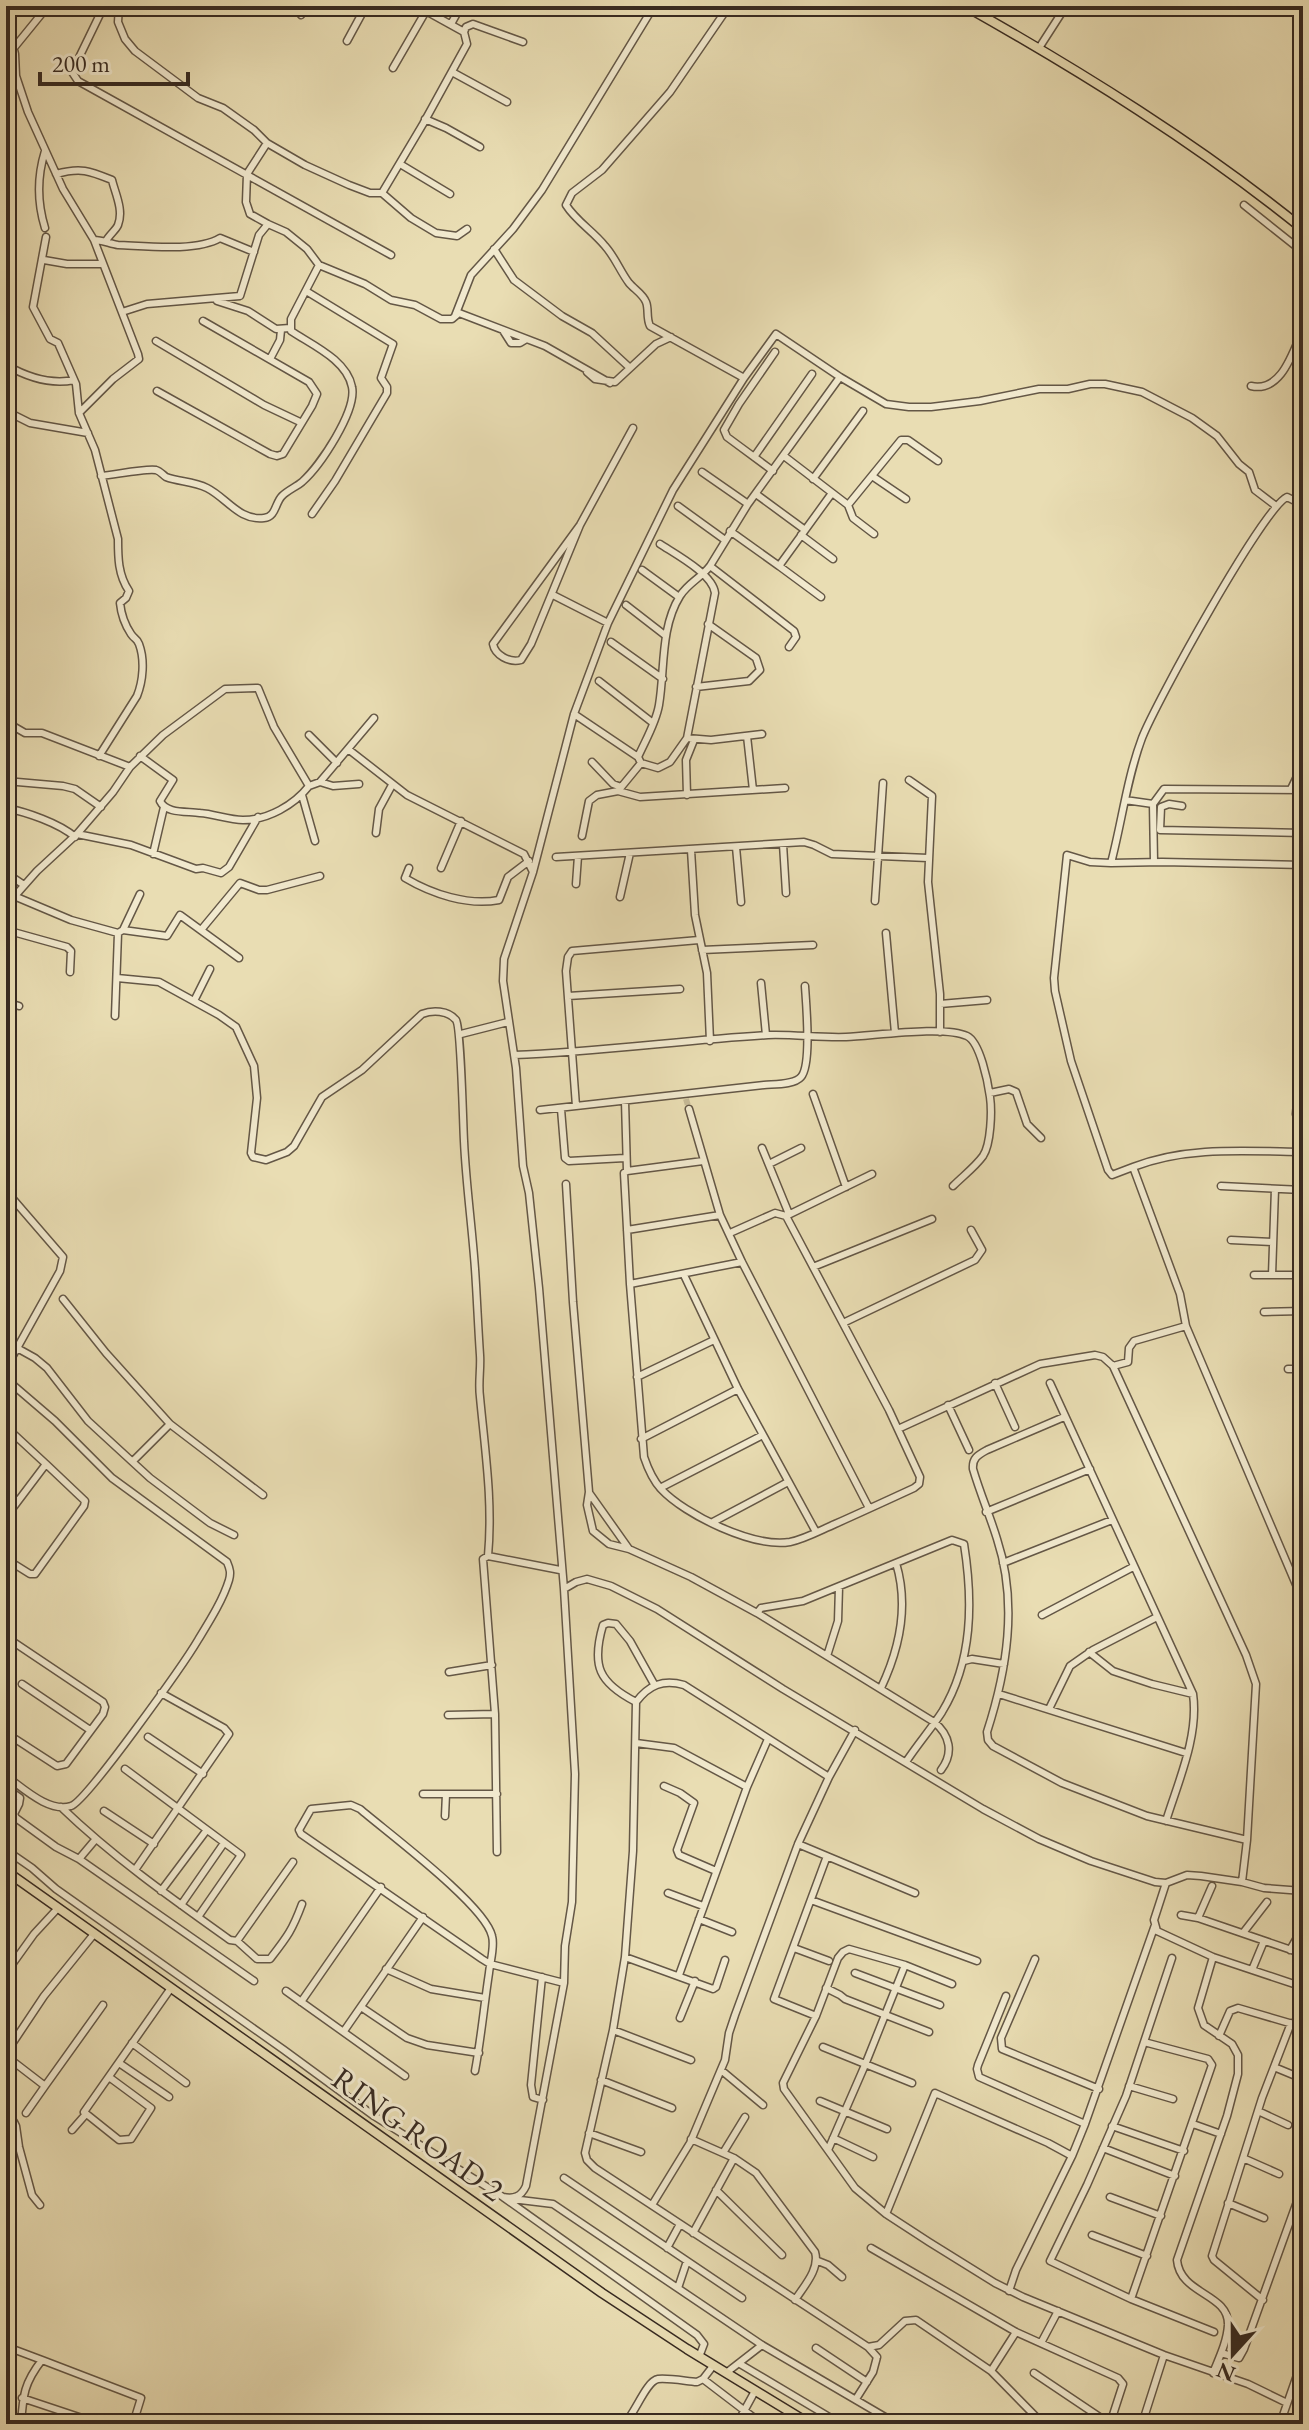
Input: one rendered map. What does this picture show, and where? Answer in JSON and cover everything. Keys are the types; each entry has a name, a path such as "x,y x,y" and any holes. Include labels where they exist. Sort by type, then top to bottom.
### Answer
{"main road":[{"path":"965,6 1039,48 1196,150 1303,229"},
{"name":"RING ROAD 2","path":"6,1871 503,2225 699,2357 810,2424"}],"street":[{"path":"13,49 48,6"},
{"path":"104,6 72,72 75,77 391,255"},
{"path":"119,6 118,22 125,39 135,51 198,98 223,108 244,122 267,143 349,185 370,193 382,193 411,218 436,233 457,236 467,229"},
{"path":"301,15 306,6"},
{"path":"347,41 366,6"},
{"path":"417,6 464,32"},
{"path":"451,24 461,6"},
{"path":"455,316 471,275 519,222 542,190 654,6"},
{"path":"729,6 670,92 602,170 572,193 566,205 575,218 604,244 627,281 643,297 647,303 650,326 744,378"},
{"path":"1039,48 1066,6"},
{"path":"393,68 426,11"},
{"path":"6,17 16,76 28,112 56,174 94,240 139,359 113,379 79,413"},
{"path":"382,193 467,44 466,27 473,24 523,42"},
{"path":"452,72 507,102"},
{"path":"425,119 480,147"},
{"path":"267,143 247,174 247,208 250,214 286,232 307,249 319,265 365,284 391,300 415,305 447,321 459,313 504,331 511,343 525,340 545,346 610,383 615,382 656,344 671,337"},
{"path":"45,151 39,174 39,209 45,228"},
{"path":"400,164 450,194"},
{"path":"56,174 95,172 112,180 117,193 119,217 118,225 106,241"},
{"path":"1244,205 1303,252"},
{"path":"122,312 147,304 240,296 259,235 268,224"},
{"path":"46,237 33,307 50,339 58,343 74,380 79,413 88,433 118,539 123,583 129,591 120,608 132,636 140,646 143,667 137,696 99,756"},
{"path":"94,240 114,245 180,246 206,245 220,238 254,252"},
{"path":"494,249 514,280 552,309 592,333 630,368"},
{"path":"44,260 67,264 102,264"},
{"path":"101,476 156,470 167,477 206,487 245,515 270,516 282,496 305,480 344,424 353,400 352,385 339,364 290,328 291,319 319,265"},
{"path":"306,291 393,344 381,378 387,393 312,514"},
{"path":"203,299 235,305 281,330 290,328"},
{"path":"157,391 277,456 283,454 312,406 317,394 314,388 309,382 203,321"},
{"path":"1251,386 1260,388 1269,385 1278,377 1287,365 1303,329"},
{"path":"270,359 280,340 281,330"},
{"path":"512,2199 523,2193 526,2186 564,1983 565,1946 572,1902 575,1774 564,1589 560,1570 539,1288 503,981 504,959 533,872 574,714 608,623 673,490 744,378 776,334 879,402 909,407 980,401 1039,389 1068,389 1090,384 1142,392 1192,418 1217,436 1249,472 1255,490 1276,506"},
{"path":"156,341 264,405 300,422"},
{"path":"773,471 724,433 725,426 775,352"},
{"path":"6,365 42,380 74,380"},
{"path":"754,457 812,374"},
{"path":"582,836 589,801 597,795 620,789 639,760 658,708 666,636 679,597 691,581 704,574 710,566 748,504 840,377"},
{"path":"6,411 30,423 88,433"},
{"path":"813,479 863,411"},
{"path":"580,525 531,644 524,657 509,661 496,652 493,644 580,525 633,428"},
{"path":"848,505 901,440 938,461"},
{"path":"784,456 848,505 853,518 874,534"},
{"path":"702,472 748,504"},
{"path":"872,476 906,499"},
{"path":"779,566 832,493"},
{"path":"756,494 833,559"},
{"path":"1111,863 1129,779 1142,738 1165,688 1256,534 1276,506 1287,497 1303,505"},
{"path":"678,506 725,540"},
{"path":"730,531 821,597"},
{"path":"660,544 704,574 714,586 686,760 687,795"},
{"path":"710,566 794,631 796,637 789,647"},
{"path":"642,570 679,597"},
{"path":"553,595 608,623"},
{"path":"626,605 666,636"},
{"path":"696,687 749,681 760,670 756,658 708,624"},
{"path":"611,642 663,679"},
{"path":"599,681 653,723"},
{"path":"6,906 76,836 140,756 225,689 258,688 274,727 309,786"},
{"path":"574,714 639,760 658,768 665,767 690,739 762,734"},
{"path":"140,756 173,780 160,801 164,807 244,820 285,808 309,786 320,782 374,718"},
{"path":"6,722 25,733 42,733 130,767"},
{"path":"309,735 337,763"},
{"path":"747,736 753,790"},
{"path":"348,749 407,795 519,851 529,861 533,872"},
{"path":"592,762 613,784 640,797 785,788"},
{"path":"1291,789 1303,764"},
{"path":"909,780 932,796 928,858 940,1032"},
{"path":"6,781 75,789 101,807"},
{"path":"320,782 333,786 359,784"},
{"path":"875,901 883,783"},
{"path":"376,833 379,809 392,785"},
{"path":"1154,862 1153,804 1164,789 1303,790"},
{"path":"302,795 315,841"},
{"path":"1125,800 1153,804"},
{"path":"1182,806 1169,804 1161,807 1160,830 1303,833"},
{"path":"153,854 164,807"},
{"path":"6,808 28,813 76,836 131,845 196,869 221,873 229,867 258,817"},
{"path":"441,868 461,821"},
{"path":"556,857 804,842 832,854 928,858"},
{"path":"783,844 786,893"},
{"path":"736,847 741,902"},
{"path":"691,850 699,940 707,973 710,1041"},
{"path":"620,897 630,853"},
{"path":"1303,865 1111,863 1090,862 1067,855 1054,978 1071,1061 1112,1175 1156,1158 1182,1153 1303,1152"},
{"path":"576,884 578,856"},
{"path":"409,868 405,878 418,885 483,903 499,900 508,877 529,861"},
{"path":"6,873 24,885"},
{"path":"201,930 240,883 267,890 320,876"},
{"path":"115,1016 120,932 140,894"},
{"path":"14,896 71,920 120,932 167,936 180,915 239,958"},
{"path":"6,930 67,947 71,951 70,972"},
{"path":"886,933 895,1033"},
{"path":"576,1106 566,971 572,951 699,940"},
{"path":"702,950 813,945"},
{"path":"194,1001 210,969"},
{"path":"117,978 159,982 236,1027 250,1054 257,1098 251,1153 258,1159 277,1157 294,1146 322,1097 362,1070 422,1014 430,1011 451,1015 457,1021 461,1034 459,1056 465,1159 481,1356 480,1397 489,1470 491,1527 488,1556 482,1563 495,1714 497,1852"},
{"path":"761,983 766,1035"},
{"path":"540,1110 686,1097 798,1079 804,1072 808,1034 805,986"},
{"path":"568,996 680,989"},
{"path":"940,1004 987,1000"},
{"path":"6,1002 19,1006"},
{"path":"461,1034 508,1022"},
{"path":"514,1055 572,1053 766,1035 962,1034 973,1040 978,1048 992,1111 985,1152 953,1186"},
{"path":"1303,1039 1296,1114 1298,1120 1303,1122"},
{"path":"990,1093 1009,1089 1016,1092 1027,1124 1041,1138"},
{"path":"813,1094 846,1187"},
{"path":"625,1101 627,1230 644,1457 652,1477 673,1500 713,1522 756,1540 773,1543 792,1542 816,1532 919,1484 920,1477 788,1215 762,1148"},
{"path":"561,1109 565,1158 569,1161 625,1158"},
{"path":"689,1109 720,1215 869,1508"},
{"path":"769,1164 801,1148"},
{"path":"627,1171 703,1161"},
{"path":"1133,1167 1180,1294 1186,1326 1303,1601"},
{"path":"730,1233 775,1213 788,1215 872,1174"},
{"path":"566,1184 589,1492 587,1505 593,1531 609,1544 629,1549 691,1577 757,1613 934,1722 943,1729 948,1743 949,1759 941,1770"},
{"path":"1221,1186 1303,1190"},
{"path":"1272,1275 1275,1189"},
{"path":"6,1191 62,1254 63,1264 6,1368"},
{"path":"627,1230 720,1215"},
{"path":"813,1267 932,1219"},
{"path":"843,1323 975,1260 982,1250 971,1230"},
{"path":"1231,1240 1272,1242"},
{"path":"630,1284 742,1262"},
{"path":"6,1268 13,1278 11,1294 6,1301"},
{"path":"684,1275 738,1389 816,1532"},
{"path":"1254,1275 1303,1275 1302,1311 1264,1312"},
{"path":"49,1291 61,1297 170,1424 263,1495"},
{"path":"1113,1366 1128,1362 1129,1348 1134,1341 1186,1326"},
{"path":"637,1377 714,1340"},
{"path":"17,1348 47,1368 88,1421 150,1478 188,1508 234,1535"},
{"path":"898,1429 1040,1364 1095,1355 1103,1357 1113,1366 1246,1655 1256,1684 1242,1882"},
{"path":"1288,1369 1303,1369"},
{"path":"6,1379 55,1421 112,1478 227,1562 230,1568 230,1579 197,1642 108,1768 77,1803 61,1807 49,1805 6,1776"},
{"path":"995,1383 1015,1427"},
{"path":"1050,1383 1193,1694 1196,1711 1166,1821"},
{"path":"641,1439 738,1389"},
{"path":"1302,1399 1303,1391"},
{"path":"948,1405 969,1450"},
{"path":"1064,1417 977,1456 972,1462 998,1541 1010,1616 999,1694 987,1732 988,1740 993,1746 1062,1783 1166,1821 1247,1840"},
{"path":"133,1461 170,1424"},
{"path":"6,1427 84,1498 84,1506 35,1574 6,1559"},
{"path":"660,1488 763,1435"},
{"path":"6,1517 46,1464"},
{"path":"986,1512 1090,1469"},
{"path":"713,1522 788,1482"},
{"path":"589,1492 629,1549"},
{"path":"6,1493 16,1504"},
{"path":"6,1501 16,1504"},
{"path":"1003,1563 1112,1520"},
{"path":"757,1613 761,1608 803,1601 952,1540 964,1544 970,1582 964,1661 954,1689 906,1762"},
{"path":"488,1556 560,1570"},
{"path":"881,1688 893,1663 901,1627 902,1589 896,1563"},
{"path":"1042,1615 1133,1567"},
{"path":"564,1589 587,1579 611,1586 657,1609 783,1689 983,1809 1039,1839 1139,1878 1166,1883 1187,1875 1303,1891"},
{"path":"827,1656 838,1621 839,1587"},
{"path":"1049,1709 1070,1666 1089,1652 1157,1617"},
{"path":"636,1702 603,1680 599,1658 603,1625 616,1624 630,1641 654,1684"},
{"path":"6,1637 103,1702 105,1707 103,1714 61,1767 6,1733"},
{"path":"1089,1652 1113,1671 1193,1694"},
{"path":"964,1661 972,1659 1004,1664"},
{"path":"449,1672 492,1665"},
{"path":"829,1777 684,1685 667,1682 654,1684 636,1702 633,1851 625,1957 613,2030 585,2153 587,2160 868,2347 877,2357"},
{"path":"22,1684 90,1730"},
{"path":"135,1870 227,1739 228,1731 161,1693"},
{"path":"999,1694 1186,1753"},
{"path":"448,1715 495,1714"},
{"path":"652,2205 691,2139 721,2070 735,2015 798,1844 855,1730"},
{"path":"148,1737 203,1774"},
{"path":"679,1975 747,1787 768,1739"},
{"path":"636,1743 674,1748 747,1787"},
{"path":"125,1769 241,1855 198,1917"},
{"path":"664,1786 694,1803 677,1850 679,1855 716,1871"},
{"path":"6,1788 20,1798 14,1814 16,1818 254,1981"},
{"path":"423,1794 497,1794"},
{"path":"445,1816 446,1794"},
{"path":"475,2071 479,2053 485,1998 490,1964 493,1939 486,1921 408,1848 356,1806 311,1809 301,1824 301,1834 490,1964 564,1983"},
{"path":"61,1807 95,1840 161,1891 230,1940 237,1941 257,1959 270,1959 291,1932 302,1904"},
{"path":"104,1811 154,1844"},
{"path":"161,1891 206,1831"},
{"path":"79,1859 95,1840"},
{"path":"181,1905 224,1843"},
{"path":"798,1844 915,1893"},
{"path":"6,1850 374,2116 503,2197 697,2335 704,2344 699,2357"},
{"path":"816,2016 774,1999 827,1856"},
{"path":"237,1941 293,1862"},
{"path":"1166,1883 1154,1920 1157,1931 1162,1935 1213,1957 1303,1987"},
{"path":"1198,1918 1212,1886"},
{"path":"301,2002 381,1887"},
{"path":"668,1893 703,1906"},
{"path":"811,1900 977,1961"},
{"path":"1243,1933 1267,1902"},
{"path":"6,1973 34,1934 58,1908"},
{"path":"1181,1915 1303,1954"},
{"path":"344,2031 423,1917"},
{"path":"699,1919 732,1932"},
{"path":"1009,2291 1016,2270 1072,2156 1099,2089 1155,1925"},
{"path":"1290,1950 1303,1927"},
{"path":"45,2086 6,2054 44,1996 94,1934"},
{"path":"1252,1970 1264,1941"},
{"path":"794,1948 829,1961"},
{"path":"952,1984 905,1965 849,1949 838,1958 816,2016 783,2083 784,2089 855,2188 886,2214 1009,2291 1164,2355 1248,2384 1287,2403"},
{"path":"625,1957 715,1988 725,1960"},
{"path":"1213,1957 1198,2008 1204,2025 1232,2044 1238,2055 1238,2074 1221,2134 1177,2260 1180,2275 1187,2283 1222,2306 1227,2314 1228,2325 1213,2373"},
{"path":"1172,1958 1129,2086 1050,2261 1131,2299 1214,2332"},
{"path":"1035,1959 1001,2038 1002,2049 1099,2089"},
{"path":"828,2150 905,1965"},
{"path":"386,1969 431,1989 485,1998"},
{"path":"855,1973 940,2005"},
{"path":"542,1977 531,2085 533,2097 543,2100"},
{"path":"680,2018 695,1981"},
{"path":"72,2130 171,1988"},
{"path":"826,1988 845,1999 929,2032"},
{"path":"286,1991 405,2076"},
{"path":"1006,1996 978,2065 979,2077 1085,2124"},
{"path":"26,2113 103,2005"},
{"path":"361,2007 407,2038 427,2045 479,2053"},
{"path":"1219,2036 1230,2011 1238,2008 1303,2027"},
{"path":"1263,2300 1212,2256 1258,2111 1291,2023"},
{"path":"613,2030 691,2060"},
{"path":"1131,2299 1212,2065 1208,2059 1144,2042"},
{"path":"132,2043 186,2083"},
{"path":"823,2047 912,2083"},
{"path":"119,2063 169,2097"},
{"path":"1274,2067 1303,2079"},
{"path":"721,2070 763,2105"},
{"path":"86,2114 119,2140 131,2139 151,2108 109,2077"},
{"path":"129,2092 139,2077"},
{"path":"601,2080 672,2108"},
{"path":"1129,2086 1173,2099"},
{"path":"886,2214 935,2093 1072,2156"},
{"path":"820,2101 887,2129"},
{"path":"1258,2111 1288,2125"},
{"path":"363,2124 374,2116"},
{"path":"723,2153 745,2117"},
{"path":"6,2118 16,2126 32,2195 40,2205"},
{"path":"1193,2124 1221,2134"},
{"path":"1112,2126 1184,2151"},
{"path":"589,2133 641,2152"},
{"path":"833,2138 873,2157"},
{"path":"691,2139 734,2158 756,2173 815,2252 818,2261 795,2300"},
{"path":"1103,2148 1175,2176"},
{"path":"693,2233 734,2158"},
{"path":"1243,2158 1279,2174"},
{"path":"564,2178 742,2298"},
{"path":"1221,2353 1239,2358 1303,2185"},
{"path":"716,2190 782,2255"},
{"path":"503,2197 553,2204 762,2345 897,2424"},
{"path":"1110,2197 1161,2216"},
{"path":"1228,2203 1264,2218"},
{"path":"667,2248 680,2224"},
{"path":"1092,2235 1147,2256"},
{"path":"871,2248 1016,2332 1118,2378 1123,2384 1122,2391 1110,2424 1034,2373"},
{"path":"678,2288 687,2261"},
{"path":"818,2261 842,2277"},
{"path":"1041,2343 1058,2311"},
{"path":"868,2347 879,2345 905,2321 916,2320 991,2371 1043,2424"},
{"path":"991,2371 1016,2332"},
{"path":"726,2373 762,2345"},
{"path":"856,2399 873,2372 879,2345"},
{"path":"6,2350 10,2348 141,2398 133,2424"},
{"path":"816,2348 867,2382"},
{"path":"1142,2424 1164,2355"},
{"path":"1280,2424 1303,2358"},
{"path":"21,2424 22,2398 29,2377 42,2360"},
{"path":"740,2364 841,2424"},
{"path":"624,2424 635,2412 647,2387 657,2379 697,2382 713,2366"},
{"path":"703,2379 762,2424"},
{"path":"737,2424 755,2391"},
{"path":"22,2398 100,2424"}],"tunnel":[{"path":"686,1099 689,1109"}]}
